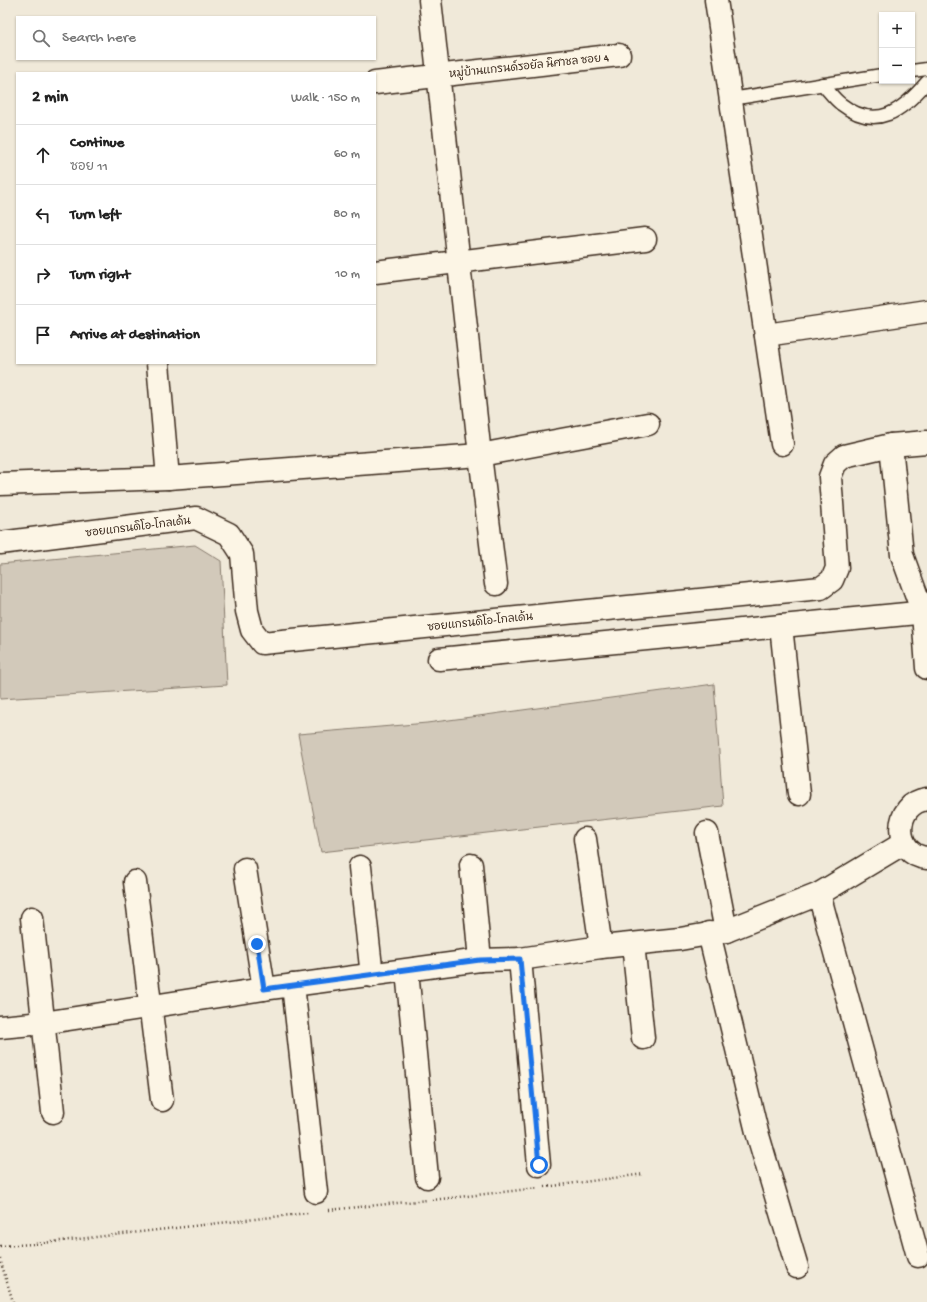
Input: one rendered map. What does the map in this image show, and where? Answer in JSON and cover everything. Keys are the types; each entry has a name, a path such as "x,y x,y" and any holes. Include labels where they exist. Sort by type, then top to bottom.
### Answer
{"street":[{"path":"430,0 460,261 480,455 496,584"},
{"path":"716,0 782,444"},
{"name":"หมู่บ้านแกรนด์รอยัล นิศาชล ซอย 4","path":"376,83 619,55"},
{"path":"376,272 645,239"},
{"path":"766,335 927,311"},
{"path":"158,364 168,478"},
{"path":"0,484 168,478 480,455 648,424"},
{"name":"ซอยแกรนดิโอ-โกลเด้น","path":"0,543 196,518 229,534 242,554 247,611 252,630 262,644 341,634 821,588 832,580 837,568 830,477 835,464 844,456 891,445 927,442"},
{"path":"891,445 902,555 926,606 927,668"},
{"path":"439,659 781,626 926,606"},
{"path":"781,626 799,794"},
{"path":"927,799 914,803 907,809 902,818 900,827 904,843 913,853 927,858"},
{"path":"707,833 718,932 756,1132 797,1267"},
{"path":"585,839 601,947"},
{"path":"0,1027 43,1023 264,989 372,976 480,960 520,959 601,947 680,939 718,932 819,894 904,843"},
{"path":"471,865 480,960"},
{"path":"360,867 372,976"},
{"path":"245,869 264,989"},
{"path":"135,882 162,1100"},
{"path":"819,894 918,1256"},
{"path":"32,918 53,1112"},
{"path":"633,944 643,1038"},
{"path":"520,959 539,1165"},
{"path":"407,971 427,1177"},
{"path":"293,985 316,1192"}],"lane":[{"path":"915,71 927,69"},
{"path":"731,99 879,75"},
{"path":"822,84 841,105 861,114 879,118 899,110 927,82"}],"path":[{"path":"0,1259 13,1302"}],"shaded area":[{"path":"195,545 221,561 227,685 0,699 0,564"},
{"path":"714,684 723,806 321,852 298,734 427,723"}],"route":[{"path":"257,944 264,989 480,960 520,959 539,1165"}]}
